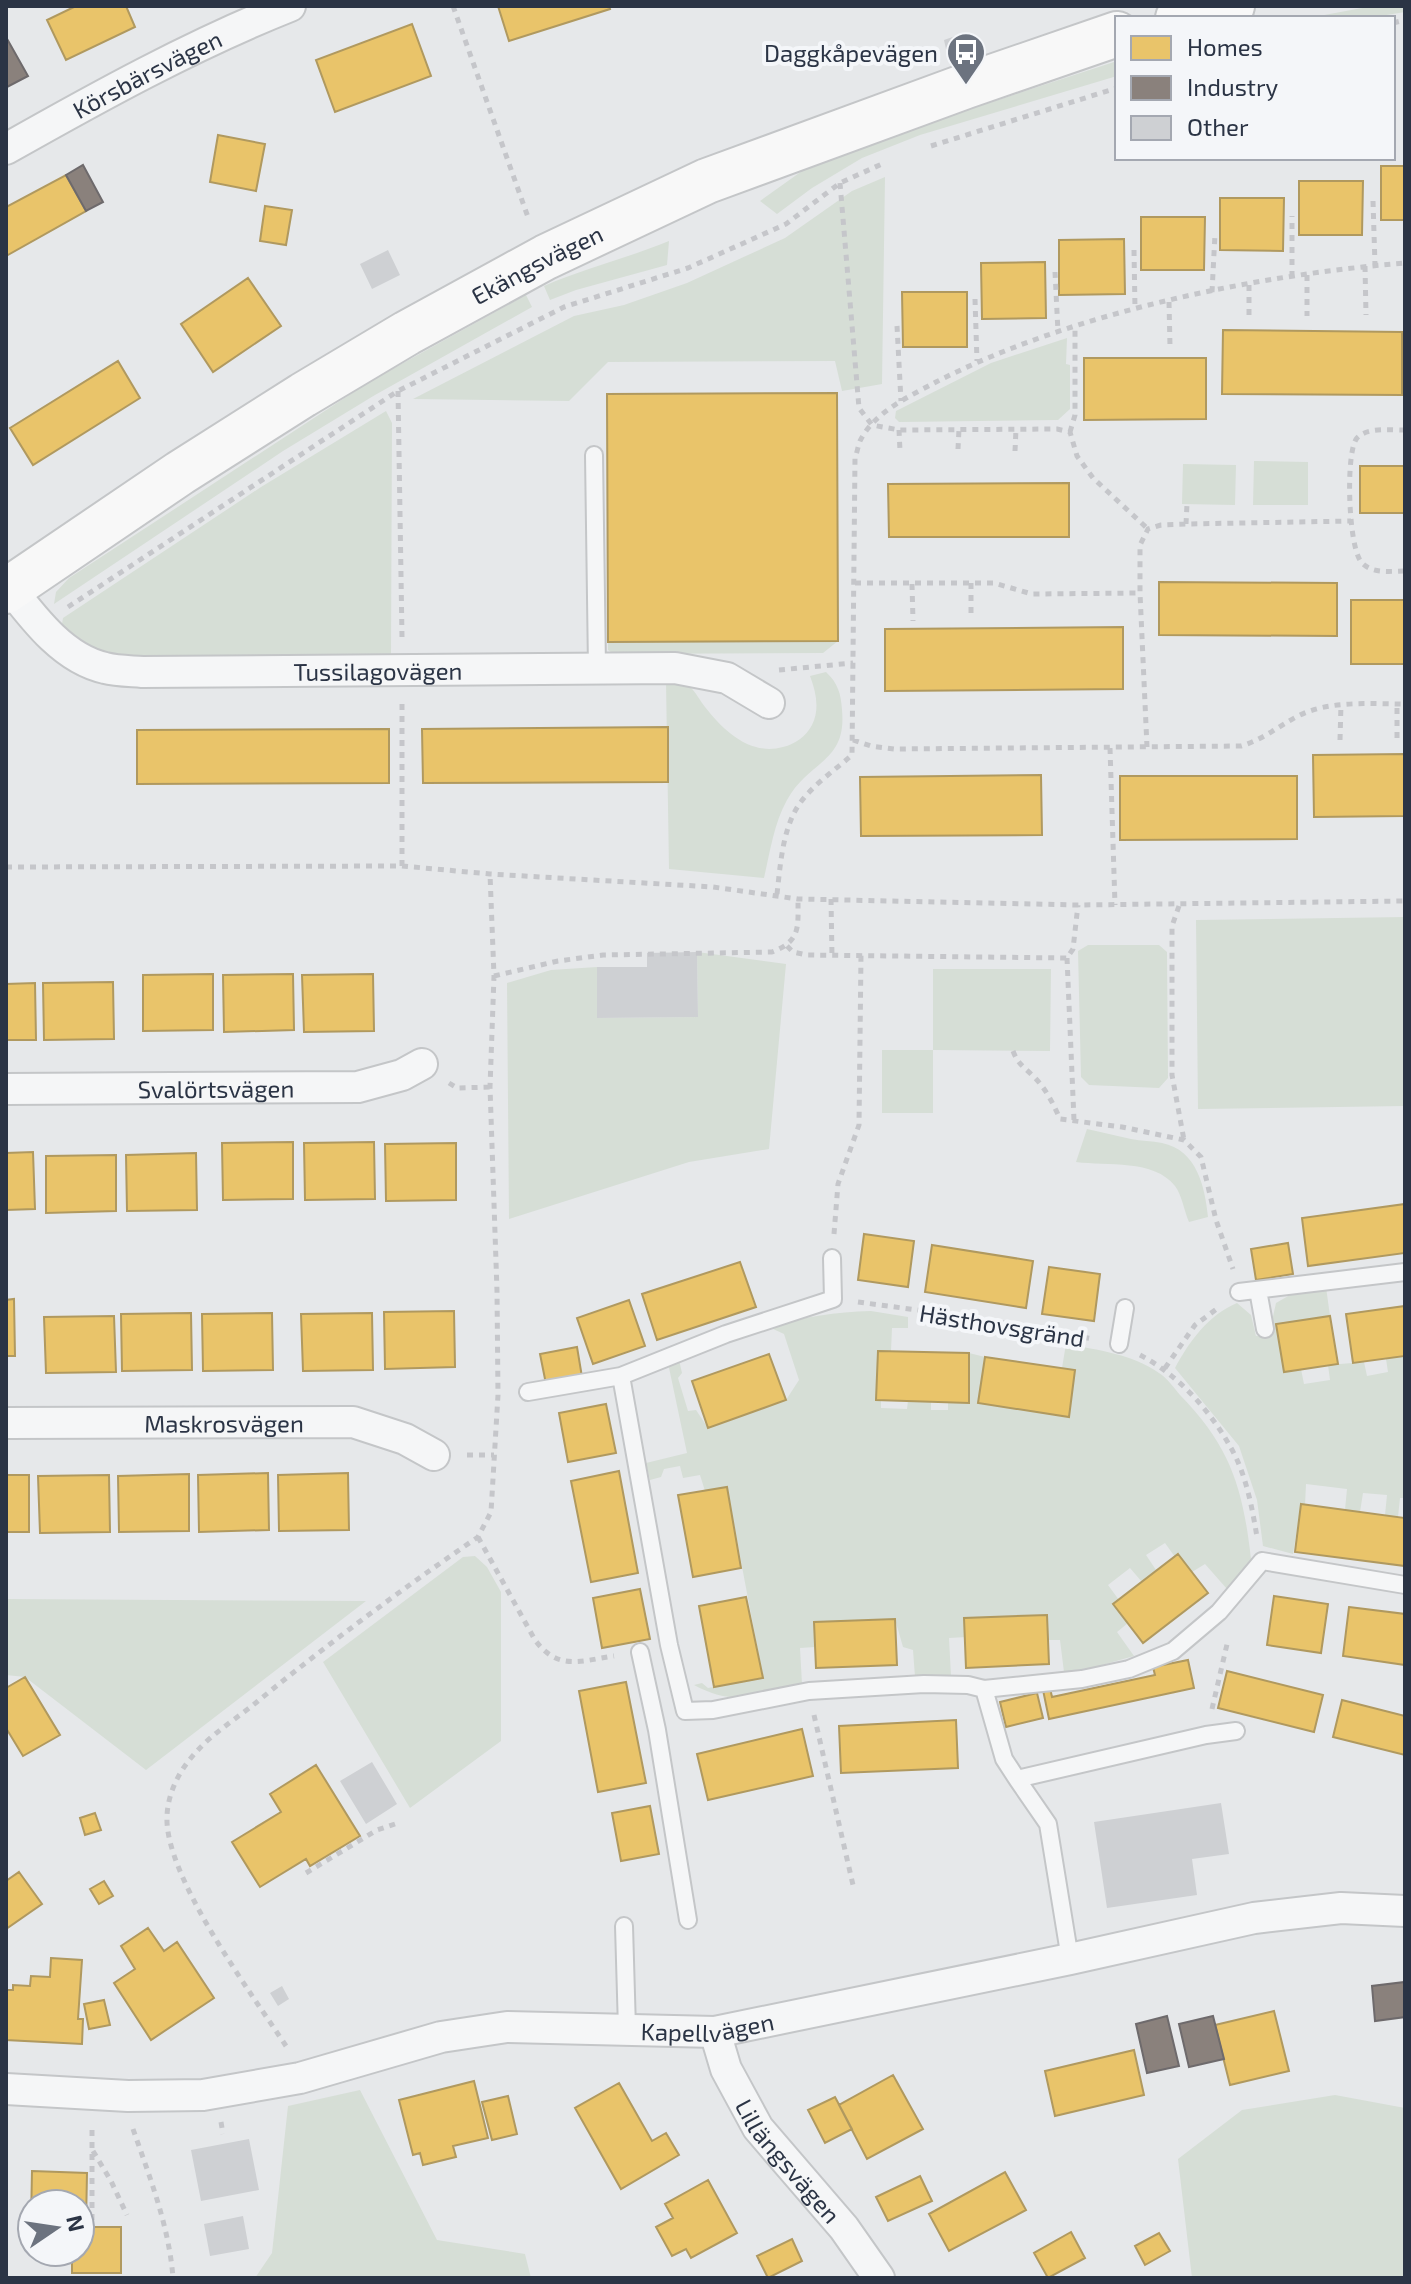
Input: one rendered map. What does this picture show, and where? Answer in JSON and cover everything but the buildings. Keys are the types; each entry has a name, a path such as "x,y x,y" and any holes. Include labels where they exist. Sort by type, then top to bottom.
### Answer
{"street":[{"name":"Körsbärsvägen","path":"6,149 95,99 255,20 290,6"},
{"name":"Ekängsvägen","path":"8,590 180,473 303,395 407,333 546,257 707,181 1115,35"},
{"name":"Tussilagovägen","path":"8,590 39,626 79,657 103,668 142,672 675,668 727,678 769,703"},
{"name":"Svalörtsvägen","path":"6,1089 358,1087 402,1075 422,1064"},
{"name":"Maskrosvägen","path":"6,1423 353,1422 405,1439 434,1455"},
{"name":"Kapellvägen","path":"6,2089 203,2095 300,2078 413,2045 507,2027 715,2032 1254,1918 1341,1908 1405,1911"},
{"name":"Lillängsvägen","path":"715,2032 726,2069 758,2128 844,2228 879,2278"}],"lane":[{"path":"594,455 597,668"},
{"path":"528,1392 621,1376 726,1334 833,1299 832,1258"},
{"path":"1239,1292 1405,1272"},
{"path":"1258,1290 1265,1329"},
{"path":"1119,1344 1125,1308"},
{"path":"621,1376 669,1645 685,1711"},
{"path":"657,1730 685,1711 713,1710 809,1691 924,1684 968,1685 984,1689 1082,1679 1129,1669 1173,1651 1219,1612 1262,1561 1405,1585"},
{"path":"640,1652 657,1730 688,1920"},
{"path":"984,1689 1004,1759 1048,1824 1070,1959"},
{"path":"1017,1779 1206,1735 1236,1731"},
{"path":"624,1926 627,2029"}],"path":[{"path":"453,6 533,230"},
{"path":"925,147 1115,89"},
{"path":"57,614 398,391 564,307 688,268 786,224 840,183 898,156"},
{"path":"840,183 859,408 872,425 899,430 1057,429 1070,432"},
{"path":"1373,201 1375,265"},
{"path":"1292,216 1292,277"},
{"path":"1212,292 1215,234"},
{"path":"1134,250 1135,309"},
{"path":"777,894 785,840 794,812 814,788 852,755 855,458 861,439 872,425 901,401 977,361 1058,332 1135,309 1212,292 1365,266 1405,263"},
{"path":"1365,266 1366,315"},
{"path":"1055,272 1058,332"},
{"path":"1307,275 1307,316"},
{"path":"1249,285 1249,321"},
{"path":"975,299 977,361"},
{"path":"1169,302 1170,346"},
{"path":"897,326 901,401"},
{"path":"1075,327 1075,415 1070,432 1077,456 1093,478 1148,529"},
{"path":"398,391 402,866"},
{"path":"958,449 959,429"},
{"path":"1015,451 1016,429"},
{"path":"899,430 900,451"},
{"path":"1405,430 1367,432 1357,437 1352,448 1351,521 1354,547 1361,563 1375,571 1405,571"},
{"path":"1186,524 1187,504"},
{"path":"1147,747 1140,545 1148,529 1186,524 1351,521"},
{"path":"854,583 1004,585 1032,594 1140,593"},
{"path":"971,583 971,616"},
{"path":"912,584 913,621"},
{"path":"802,666 853,663"},
{"path":"853,740 894,749 1241,746 1263,739 1299,715 1341,704 1405,704"},
{"path":"1340,740 1341,704"},
{"path":"1397,704 1397,738"},
{"path":"1110,748 1115,905"},
{"path":"6,867 402,866 615,880 777,894 798,899 1179,906 1405,901"},
{"path":"300,2078 292,2056 222,1949 177,1864 169,1842 167,1816 172,1789 198,1749 331,1641 478,1537 491,1512 498,1395 490,1087 494,976 490,874"},
{"path":"494,976 558,961 603,955 772,952 787,946 796,934 798,899"},
{"path":"831,899 832,956"},
{"path":"787,946 793,952 832,956 1067,958 1075,950 1078,905"},
{"path":"1165,1368 1195,1325 1239,1292 1216,1220 1201,1157 1184,1140 1172,1075 1172,926 1179,906"},
{"path":"832,1258 838,1184 859,1125 861,955"},
{"path":"1067,958 1074,1120"},
{"path":"994,959 994,969"},
{"path":"1013,1051 1018,1065 1033,1075 1052,1100 1060,1119 1184,1140"},
{"path":"422,1064 457,1088 490,1087"},
{"name":"Hästhovsgränd","path":"833,1299 976,1318 1119,1344 1165,1368 1200,1405 1231,1448 1251,1500 1262,1561"},
{"path":"478,1537 545,1654 564,1662 640,1652"},
{"path":"1206,1735 1231,1627 1219,1612"},
{"path":"809,1691 853,1885"},
{"path":"306,1873 377,1830 395,1824"},
{"path":"92,2094 92,2188"},
{"path":"129,2117 171,2252 173,2278"},
{"path":"92,2150 127,2215"}],"shaded area":[{"path":"1373,6 1405,6 1405,12 1380,16 1319,16"},
{"path":"1115,62 1115,77 920,135 862,158 812,188 777,214 760,201 802,171 842,151"},
{"path":"885,177 882,384 842,391 835,361 608,362 569,401 413,399 574,316 624,305 687,283 785,238 852,191"},
{"path":"669,241 667,265 550,300 544,286 638,253"},
{"path":"526,295 532,307 375,395 283,451 54,604 56,592 69,578 369,382"},
{"path":"1067,338 1070,409 1058,420 899,422 895,418 896,411 991,363"},
{"path":"386,411 392,423 391,656 127,656 92,646 62,624 63,618 261,487"},
{"path":"1254,461 1308,462 1308,505 1253,505"},
{"path":"1183,464 1236,465 1235,505 1182,504"},
{"path":"838,641 823,653 614,654 608,650 608,642"},
{"path":"826,672 836,685 841,699 839,741 787,800 776,828 764,878 669,869 666,681 690,687 729,733 749,745 771,749 792,744 810,729 816,707 810,676"},
{"path":"1405,917 1405,1106 1198,1109 1196,920"},
{"path":"1088,945 1159,945 1167,952 1168,1078 1159,1088 1089,1085 1081,1077 1078,951"},
{"path":"697,952 786,964 769,1149 689,1162 509,1219 507,983 551,970 597,967 597,1018 698,1017"},
{"path":"933,969 1051,969 1050,1051 933,1050"},
{"path":"882,1050 933,1050 933,1113 882,1113"},
{"path":"1087,1129 1162,1143 1184,1153 1197,1171 1208,1217 1189,1222 1175,1186 1155,1171 1129,1165 1076,1162"},
{"path":"1326,1287 1330,1316 1276,1324 1284,1372 1301,1369 1304,1384 1330,1380 1328,1365 1364,1362 1367,1376 1388,1372 1386,1359 1405,1356 1405,1498 1400,1498 1398,1517 1385,1515 1387,1495 1363,1493 1360,1512 1345,1510 1347,1489 1306,1484 1305,1505 1301,1505 1293,1554 1263,1546 1257,1500 1239,1446 1175,1368 1200,1330 1227,1308 1237,1303 1251,1315 1256,1336 1273,1333 1276,1303 1297,1291"},
{"path":"871,1311 908,1317 908,1328 892,1328 891,1351 878,1352 876,1399 881,1400 881,1408 907,1409 908,1401 931,1402 931,1410 948,1410 948,1403 969,1403 969,1353 985,1357 979,1403 1068,1416 1075,1370 1062,1368 1066,1344 1126,1357 1159,1373 1197,1414 1223,1451 1244,1511 1251,1559 1227,1589 1205,1564 1192,1572 1165,1543 1146,1555 1156,1570 1142,1582 1130,1568 1108,1585 1119,1600 1113,1604 1128,1623 1117,1632 1134,1656 1095,1667 1064,1672 1060,1640 1048,1640 1047,1615 966,1637 949,1638 951,1676 915,1677 913,1650 903,1647 895,1619 815,1622 815,1647 800,1648 802,1684 748,1697 723,1696 694,1685 702,1683 708,1688 763,1678 727,1487 705,1491 700,1475 683,1478 680,1466 664,1469 661,1477 650,1480 646,1463 687,1453 668,1363 679,1360 682,1373 678,1378 688,1411 696,1410 708,1428 786,1400 799,1380 784,1334 771,1328 820,1315"},
{"path":"475,1556 487,1567 501,1592 501,1741 410,1808 323,1662 463,1557"},
{"path":"6,1599 366,1601 146,1770 25,1677 6,1675"},
{"path":"360,2090 437,2240 525,2254 531,2278 255,2278 272,2253 288,2106"},
{"path":"1335,2095 1405,2108 1405,2278 1192,2278 1178,2159 1242,2110"}],"place":[{"name":"Daggkåpevägen","path":"966,86"}]}
